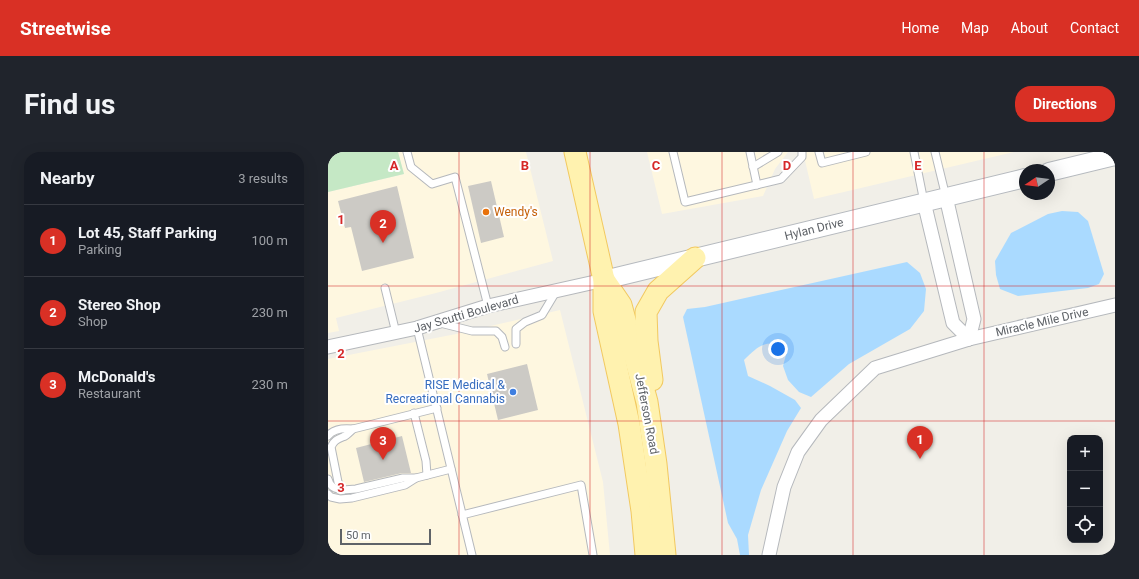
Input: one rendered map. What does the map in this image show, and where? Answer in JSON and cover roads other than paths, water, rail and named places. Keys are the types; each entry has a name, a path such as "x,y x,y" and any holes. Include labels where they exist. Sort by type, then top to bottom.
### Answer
{"main road":[{"name":"Jefferson Road","path":"575,152 604,280 604,311 629,424 642,511 646,555"},
{"path":"1055,171 1115,156"},
{"name":"Hylan Drive","path":"604,280 1019,179"},
{"path":"650,427 652,386 647,341 646,312 658,292 695,258"},
{"name":"Jefferson Road","path":"604,280 621,305 646,402 656,464 665,555"}],"street":[{"path":"946,197 974,318 969,339"},
{"path":"924,202 953,323 969,339"},
{"name":"Jay Scutti Boulevard","path":"328,347 417,328 488,306 604,280"},
{"name":"Miracle Mile Drive","path":"769,555 787,480 798,452 821,420 875,368 969,339 1115,305"}],"lane":[{"path":"408,152 411,167 432,184 455,177 488,306"},
{"path":"673,152 685,202 782,179 802,157 802,152"},
{"path":"750,152 757,185"},
{"path":"753,167 778,152"},
{"path":"820,152 822,163 866,152"},
{"path":"914,152 924,202"},
{"path":"935,152 946,197"},
{"path":"385,288 396,333"},
{"path":"516,344 516,329 525,322 542,315 558,290"},
{"path":"436,322 472,331 496,331 502,337 504,347"},
{"path":"417,328 472,555"},
{"path":"328,436 331,432 343,428 353,429 437,408"},
{"path":"414,413 426,461 427,475"},
{"path":"343,490 338,482 330,458 331,447 333,442 338,438 345,436 353,429"},
{"path":"328,479 330,484 335,489 343,490 356,489 403,478 416,478 451,470"},
{"path":"328,494 331,497 340,499 352,498 405,485 416,478"},
{"path":"462,515 581,485 593,555"}],"water":[{"path":"1062,211 1078,212 1088,221 1104,274 1099,284 1088,288 1018,296 1000,289 996,275 995,261 1011,233 1048,214"},
{"path":"907,262 920,273 926,289 924,311 910,329 849,364 811,397 799,392 788,380 783,366 787,351 782,344 765,344 757,348 744,360 748,376 795,400 801,408 787,431 761,490 748,535 749,555 740,555 737,539 728,523 683,317 687,309 705,307"}],"place":[{"name":"Wendy's","path":"486,212"},
{"name":"Stereo Shop","path":"383,243"},
{"name":"RISE Medical & Recreational Cannabis","path":"513,392"},
{"name":"Lot 45, Staff Parking","path":"920,459"},
{"name":"McDonald's","path":"383,460"}]}
